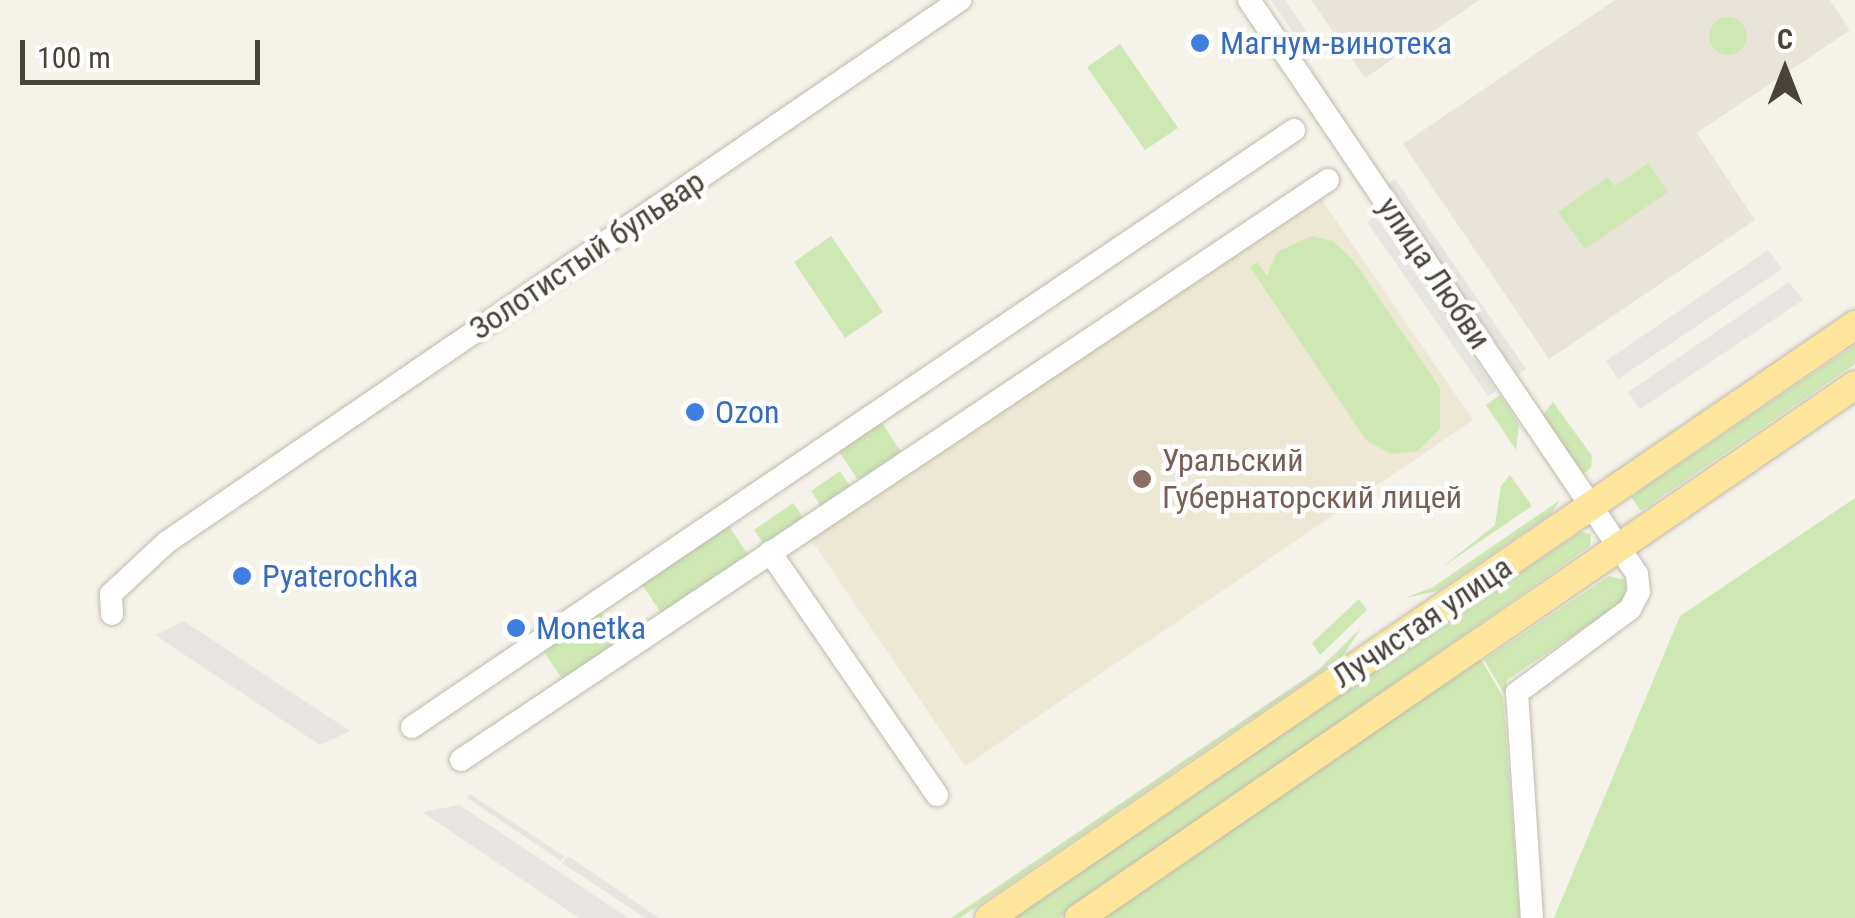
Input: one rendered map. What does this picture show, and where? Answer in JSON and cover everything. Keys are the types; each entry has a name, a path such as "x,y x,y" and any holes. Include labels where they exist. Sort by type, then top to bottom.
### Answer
{"main road":[{"name":"Лучистая улица","path":"988,918 1855,325"},
{"name":"Лучистая улица","path":"1079,918 1855,386"}],"street":[{"name":"Золотистый бульвар","path":"112,614 111,594 215,510 960,0"},
{"name":"улица Любви","path":"1249,0 1637,574 1636,600 1518,693 1532,918"},
{"path":"412,727 1294,130"},
{"path":"462,760 1328,180"},
{"path":"770,552 937,796"}],"shaded area":[{"path":"1271,0 1285,0 1319,50 1310,57"},
{"path":"1311,0 1479,0 1365,78"},
{"path":"1615,0 1830,0 1850,30 1697,133 1755,220 1549,359 1403,144"},
{"path":"1395,179 1526,369 1518,375 1386,185"},
{"name":"Уральский Губернаторский лицей","path":"1317,193 1473,420 965,766 810,538"},
{"path":"1375,216 1496,391 1488,396 1367,222"},
{"path":"1768,250 1782,269 1618,379 1606,361"},
{"path":"1789,282 1803,300 1640,409 1628,392"},
{"path":"184,621 350,731 320,745 155,635"},
{"path":"470,794 564,856 561,861 467,798"},
{"path":"459,805 628,918 579,918 422,812"},
{"path":"568,856 659,918 645,918 562,863"}],"green space":[{"path":"1728,17 1741,23 1747,36 1741,49 1728,55 1715,49 1709,36 1715,23"},
{"path":"1120,44 1178,128 1145,150 1087,67"},
{"path":"1648,163 1668,192 1585,249 1558,212 1608,177 1615,186"},
{"path":"831,236 883,312 845,338 794,262"},
{"path":"1311,236 1333,241 1353,260 1440,388 1440,429 1418,451 1391,454 1366,440 1250,267 1257,262 1267,276 1277,252"},
{"path":"1855,345 1855,364 1641,511 1631,497"},
{"path":"1500,395 1519,424 1516,450 1486,405"},
{"path":"1553,402 1592,456 1591,468 1581,476 1543,415"},
{"path":"880,420 903,455 861,484 837,449"},
{"path":"840,471 852,489 823,509 811,491"},
{"path":"1510,475 1532,506 1441,568 1495,525 1501,486"},
{"path":"1855,498 1855,918 1554,918 1680,616"},
{"path":"1560,500 1551,514 1438,591 1405,598 1433,587"},
{"path":"793,503 805,520 766,547 754,530"},
{"path":"727,523 750,558 664,617 640,582"},
{"path":"1581,532 1591,534 1590,546 1060,918 1003,918"},
{"path":"1609,576 1625,580 1627,599 1507,680 1505,695 1484,660"},
{"path":"1359,599 1367,610 1320,655 1312,643"},
{"path":"599,610 622,645 565,683 542,649"},
{"path":"1361,628 1343,656 960,918 951,918 1318,670"},
{"path":"1481,659 1503,697 1520,918 1102,918"}],"place":[{"name":"Магнум-винотека","path":"1200,43"},
{"name":"Ozon","path":"695,412"},
{"name":"Уральский Губернаторский лицей","path":"1142,479"},
{"name":"Pyaterochka","path":"242,576"},
{"name":"Monetka","path":"516,628"}]}
